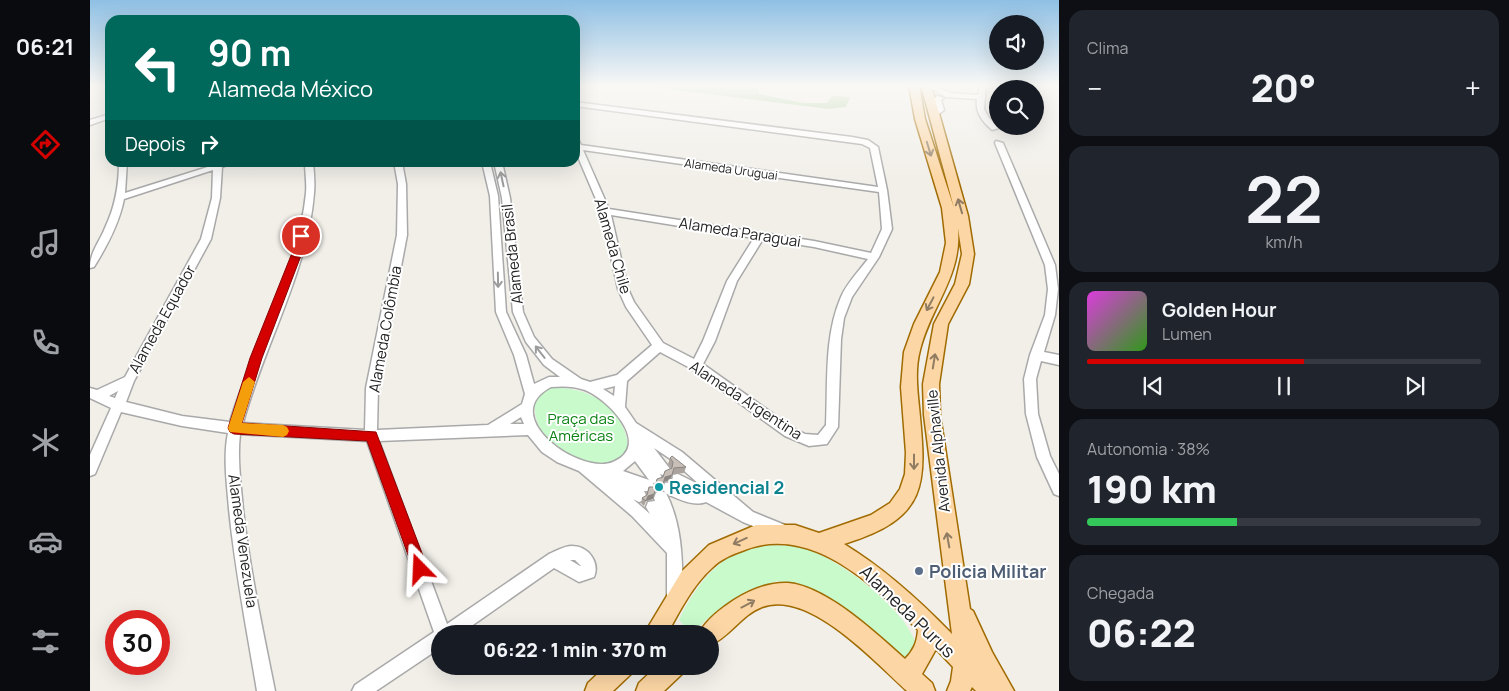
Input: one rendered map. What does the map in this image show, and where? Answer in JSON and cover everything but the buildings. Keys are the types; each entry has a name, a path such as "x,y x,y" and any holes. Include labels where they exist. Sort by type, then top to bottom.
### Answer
{"main road":[{"name":"Avenida Alphaville","path":"821,542 878,522 896,511 909,496 913,483 915,463 909,366 925,312 951,259 954,240 920,117"},
{"name":"Avenida Alphaville","path":"942,117 968,254 962,284 941,324 930,384 946,526 957,588"},
{"name":"Alameda Purus","path":"664,625 675,601 692,575 715,552 744,538 770,532 787,532 821,542 847,555 879,578 992,691"},
{"path":"957,588 964,665 962,683 958,691"},
{"path":"957,588 970,628 984,660 1003,691"},
{"path":"719,626 737,610 756,599 772,594 795,594 819,605 846,624 924,691"},
{"path":"904,674 915,666 924,654 929,642 929,628"},
{"path":"596,691 613,675"},
{"path":"647,691 664,675"}],"street":[{"name":"Alameda Argentina","path":"659,346 696,366 789,432 814,442 822,440 832,427 835,339 839,318 847,296 874,257 887,229 876,150 866,142 676,117"},
{"path":"90,124 105,118"},
{"path":"999,143 1050,265 1053,289 1050,315 1030,379 1032,414 1044,457 1059,489"},
{"name":"Alameda Uruguai","path":"580,144 883,190"},
{"name":"Alameda Chile","path":"580,151 606,211 623,289 630,304 659,346"},
{"path":"90,265 104,243 121,197 124,180 123,167"},
{"path":"121,197 213,167"},
{"name":"Alameda Equador","path":"90,470 129,380 206,238 221,167"},
{"name":"Alameda Venezuela","path":"266,691 239,534 232,461 234,428 256,358 297,253 309,203 309,167"},
{"name":"Alameda Colômbia","path":"399,167 402,184 402,236 372,388 371,436 441,625"},
{"name":"Alameda Brasil","path":"487,167 494,196 501,312 520,355 531,393"},
{"name":"Alameda Brasil","path":"499,167 506,198 518,312 530,339 548,362 577,383"},
{"name":"Alameda Paraguai","path":"606,211 814,244 874,257"},
{"path":"696,366 709,342 732,281 760,236"},
{"path":"590,387 620,379 659,346"},
{"path":"1036,355 1059,360"},
{"path":"619,408 620,379"},
{"path":"94,394 129,380"},
{"path":"549,382 577,383 590,387 604,395 619,408 635,432 655,478 595,469 555,455 530,429 527,407 531,393 539,385 549,382"},
{"path":"94,394 182,422 234,428 371,436 530,429"},
{"path":"490,431 527,407"},
{"path":"635,432 635,450 655,478"},
{"path":"635,432 677,456 748,517"},
{"path":"595,469 623,464 635,450"},
{"path":"595,469 637,511 674,542"},
{"path":"671,493 726,505"},
{"path":"671,493 711,499 748,517 787,532"},
{"path":"671,493 675,601"},
{"path":"457,625 554,558"},
{"path":"362,691 431,644"}],"green space":[{"name":"Praça das Américas","path":"549,388 564,388 578,391 604,403 614,412 621,423 626,437 628,452 616,462 601,465 584,462 567,455 552,443 541,429 535,414 537,397"},
{"path":"773,545 804,548 836,563 871,588 887,603 901,618 911,633 917,648 907,660 898,658 811,590 778,581 751,589 701,625 684,625 679,620 691,598 715,568 735,554 756,547"}],"slow traffic":[{"path":"249,382 234,428 283,431"}],"place":[{"name":"Residencial 2","path":"659,487"},
{"name":"Policia Militar","path":"919,571"}],"route":[{"path":"301,236 297,253 256,358 234,428 371,436 420,569"}]}
